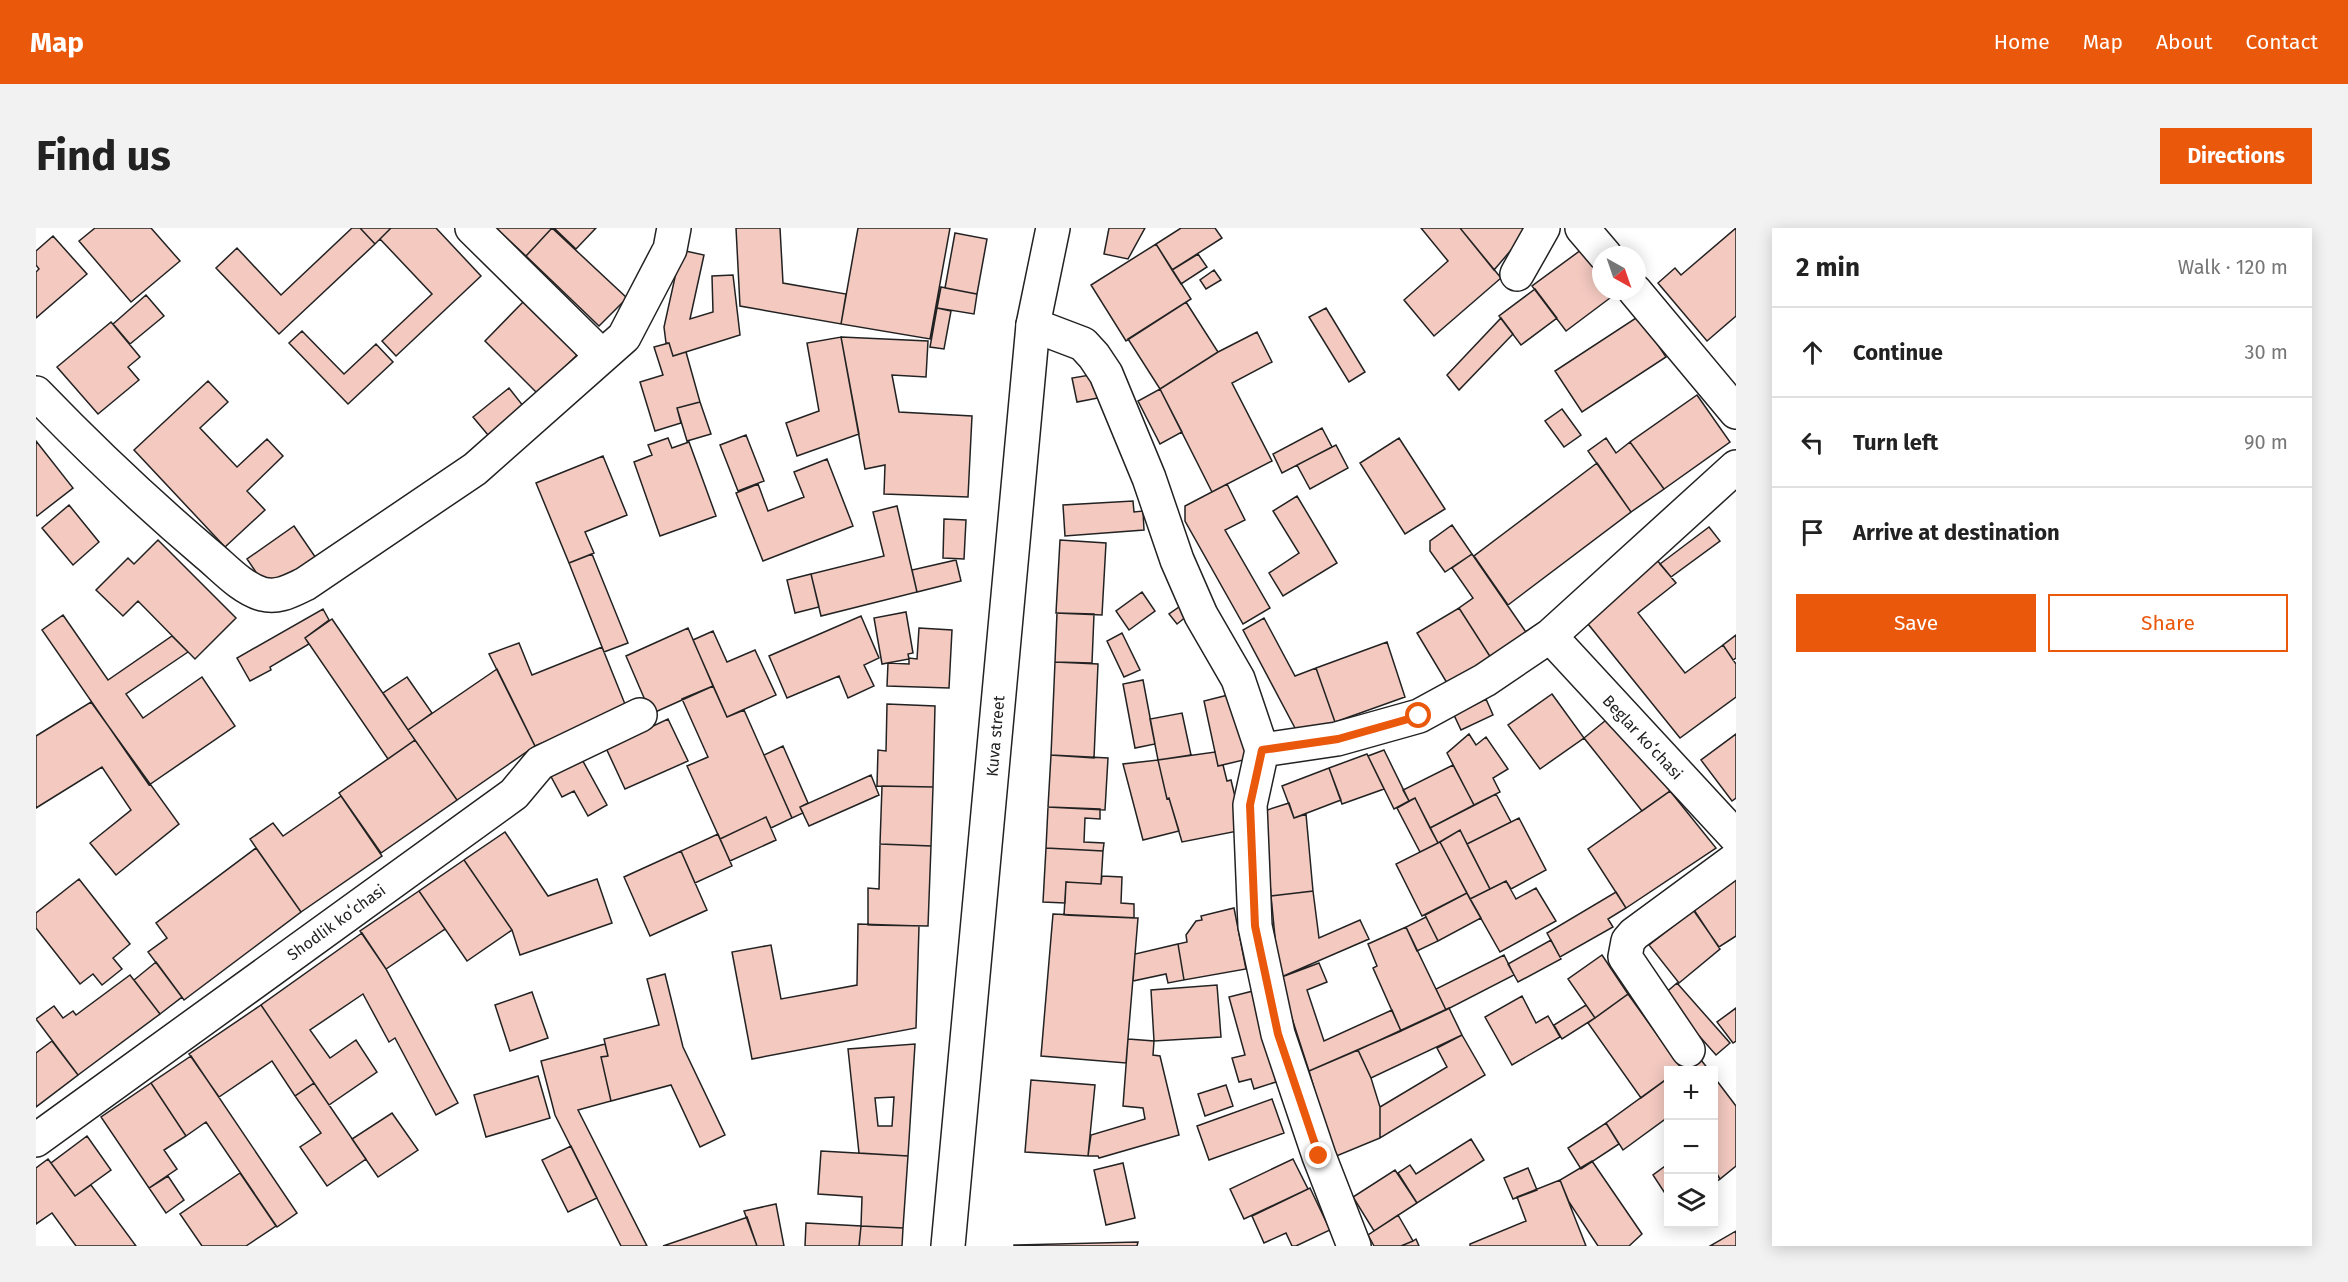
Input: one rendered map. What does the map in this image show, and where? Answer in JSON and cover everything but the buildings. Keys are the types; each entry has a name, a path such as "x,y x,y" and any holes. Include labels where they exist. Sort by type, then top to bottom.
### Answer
{"street":[{"path":"472,228 602,356"},
{"path":"36,393 80,439 180,531 232,575 260,593 278,597 305,584 475,469 624,337 670,249 674,228"},
{"name":"Kuva street","path":"948,1246 1033,325 1053,228"},
{"path":"1517,274 1543,228"},
{"path":"1582,228 1597,246"},
{"path":"1643,300 1736,412"},
{"path":"1033,325 1083,344 1106,374 1149,478 1177,560 1201,615 1238,679 1262,750 1250,805 1255,926 1278,1034 1319,1156 1354,1246"},
{"path":"1262,750 1338,739 1419,716 1485,680 1550,636 1736,467"},
{"name":"Beglar koʻchasi","path":"1550,636 1736,837"},
{"name":"Shodlik koʻchasi","path":"36,1140 514,794 540,763 640,715"},
{"path":"1688,1050 1625,957 1625,950 1634,934 1736,859"}],"route":[{"path":"1319,1156 1278,1034 1255,926 1250,805 1262,750 1338,739 1419,716"}]}
